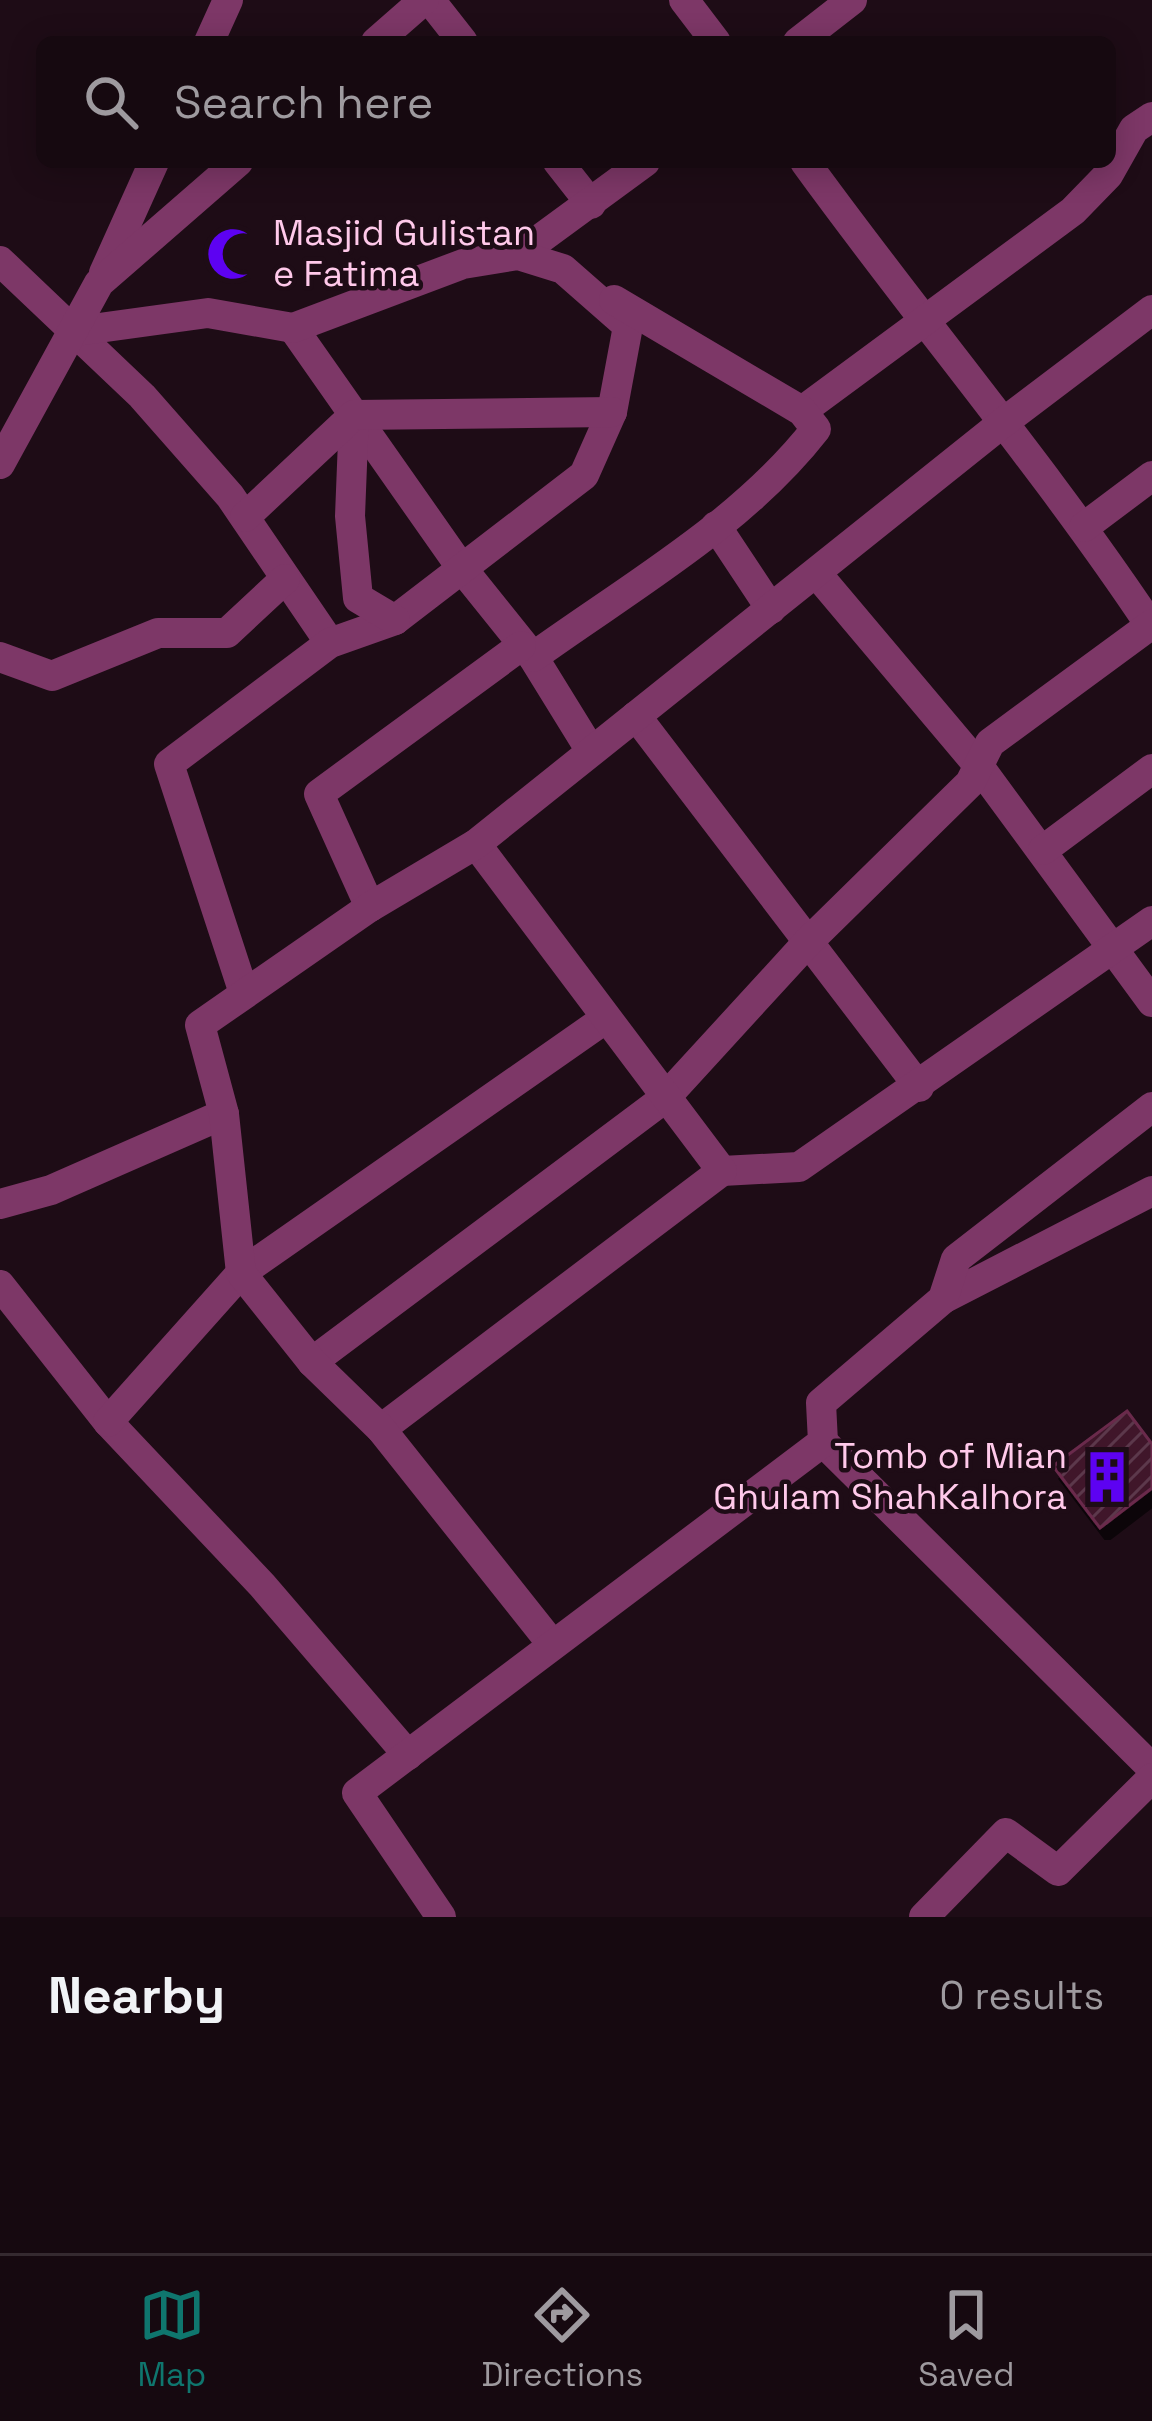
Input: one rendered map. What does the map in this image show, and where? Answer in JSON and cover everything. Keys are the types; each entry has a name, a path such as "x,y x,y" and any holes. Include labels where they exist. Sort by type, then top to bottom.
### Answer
{"street":[{"path":"212,36 228,0"},
{"path":"383,36 427,0 458,36"},
{"path":"684,0 711,36"},
{"path":"806,36 851,0"},
{"path":"1116,161 1134,129 1152,117"},
{"path":"0,464 77,332 151,168"},
{"path":"99,284 231,168"},
{"path":"563,168 591,204"},
{"path":"77,332 208,313 293,328 463,264 518,255 637,168"},
{"path":"312,1362 665,1098 807,943 970,784 990,743 1151,625 1084,527 921,323 809,168"},
{"path":"802,411 1073,211 1112,168"},
{"path":"370,907 319,794 716,526 784,469 816,429 802,411 562,269 518,255"},
{"path":"0,261 142,397 244,517 330,643"},
{"path":"243,990 170,764 330,643 395,620 584,475 612,412 628,326 562,269"},
{"path":"552,1644 381,1430 312,1362 241,1273 224,1114 200,1025 243,990 476,844 1000,425 1152,310"},
{"path":"293,328 460,566 527,651 591,752"},
{"path":"244,517 354,415 612,412"},
{"path":"354,415 350,517 358,598 395,620"},
{"path":"1084,527 1152,476"},
{"path":"716,526 771,609"},
{"path":"817,574 978,765 1152,1002"},
{"path":"0,657 52,676 158,633 227,633 285,579"},
{"path":"636,716 920,1087"},
{"path":"1043,850 1152,769"},
{"path":"476,844 722,1171"},
{"path":"381,1430 722,1171 800,1167 1152,921"},
{"path":"108,1422 241,1273 605,1019"},
{"path":"943,1299 956,1259 1152,1107"},
{"path":"0,1204 51,1190 224,1114"},
{"path":"1152,1191 943,1299 821,1403 823,1442 1152,1768"},
{"path":"0,1285 108,1422 262,1585 408,1755"},
{"path":"441,1917 357,1793 823,1442"},
{"path":"923,1917 1006,1833 1058,1871 1152,1778"}],"building":[{"name":"Tomb of Mian Ghulam ShahKalhora","path":"1127,1411 1152,1444 1152,1488 1100,1528 1053,1466"}],"place":[{"name":"Masjid Gulistan e Fatima","path":"233,254"},
{"name":"Tomb of Mian Ghulam ShahKalhora","path":"1107,1477"}]}
